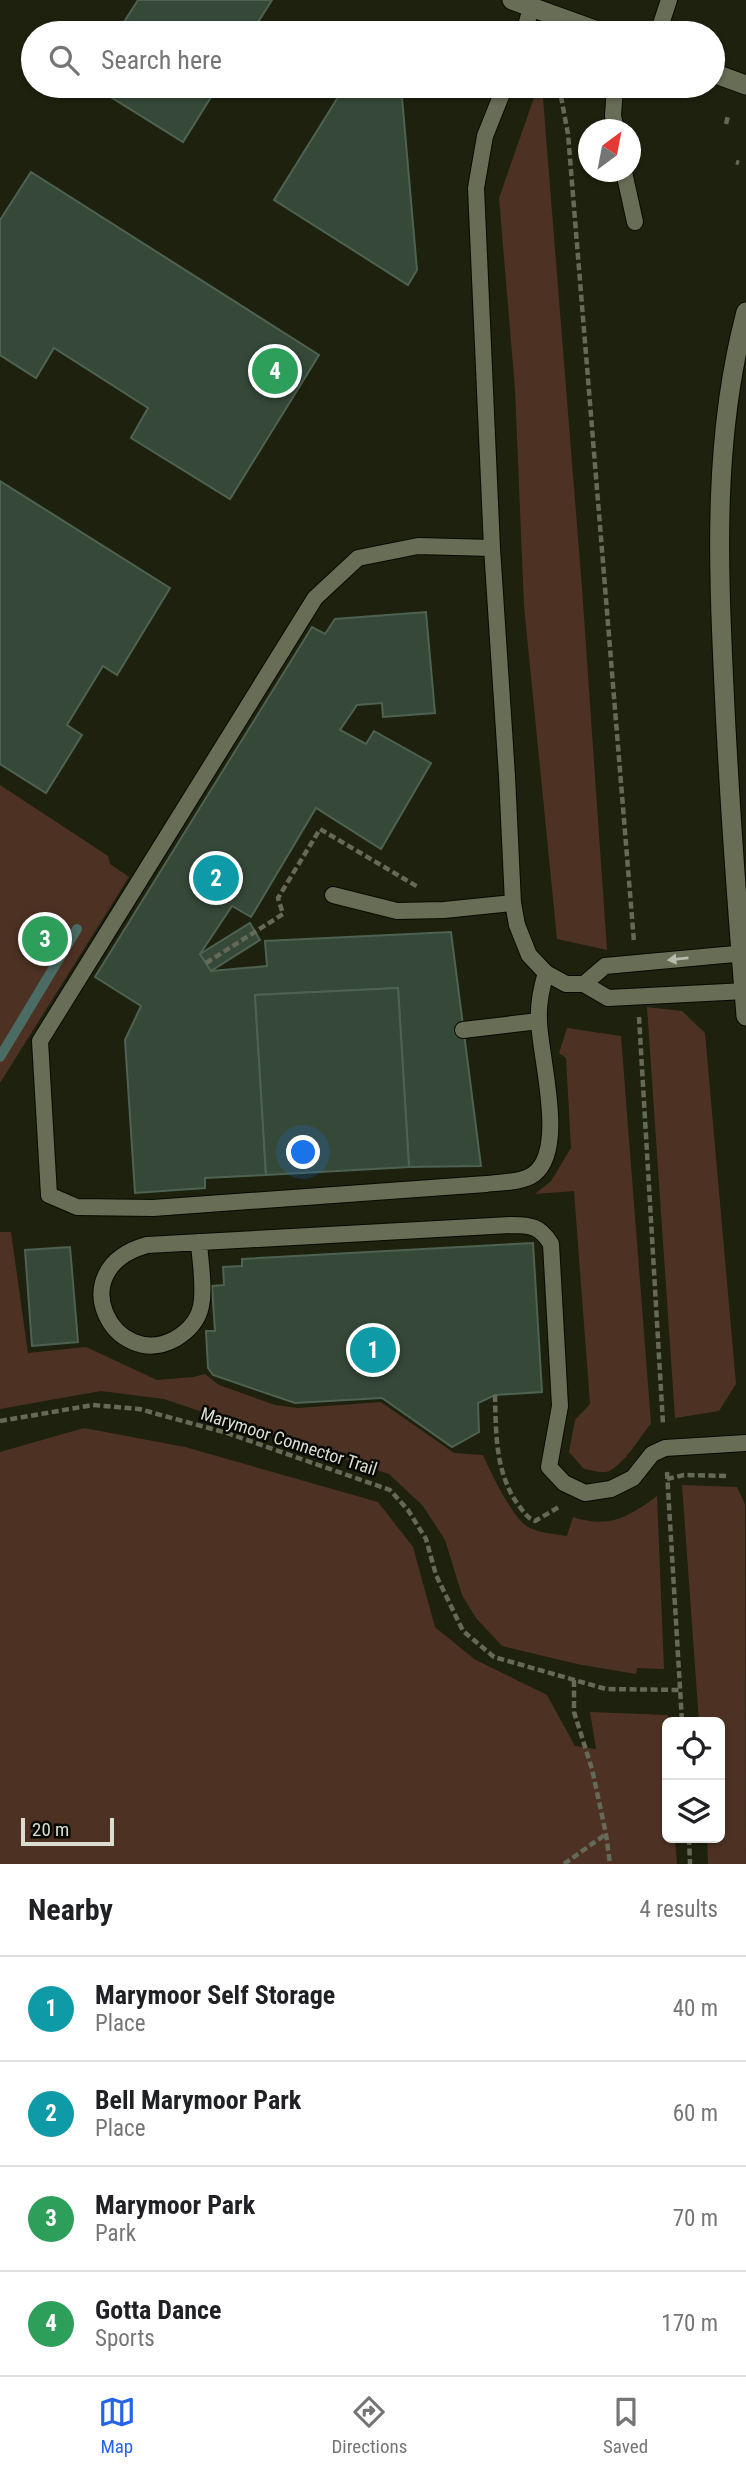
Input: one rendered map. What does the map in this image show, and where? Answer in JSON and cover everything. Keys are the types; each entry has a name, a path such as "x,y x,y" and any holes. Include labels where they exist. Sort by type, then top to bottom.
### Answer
{"main road":[{"path":"512,0 568,21"},
{"path":"725,77 746,85"},
{"path":"746,312 720,466 718,570 728,772 746,1016"}],"lane":[{"path":"662,21 669,0"},
{"path":"527,21 531,8"},
{"path":"500,98 485,136 476,188 492,548 508,776 513,903 517,925 529,955 547,973 566,984 583,984 608,998 745,991"},
{"path":"614,98 614,119"},
{"path":"626,182 635,222"},
{"path":"492,548 418,546 358,558 315,598 40,1041 48,1195 77,1207 153,1208 486,1184 533,1175 546,1159 550,1125 539,1021 540,992 547,973"},
{"path":"334,895 397,911 444,910 513,903"},
{"path":"583,984 605,966 743,953"},
{"path":"463,1030 539,1021"},
{"path":"199,1242 202,1292 201,1308 194,1322 183,1334 168,1343 151,1345 134,1342 119,1333 108,1320 102,1304 102,1286 108,1270 118,1257 131,1249 147,1245 199,1242 532,1225 543,1231 551,1244 560,1406 549,1467 564,1483 585,1493 611,1489 632,1478 652,1454 666,1448 746,1443"}],"path":[{"path":"561,98 569,148 634,950"},
{"path":"726,124 728,116"},
{"path":"638,1009 663,1421"},
{"name":"Marymoor Connector Trail","path":"0,1421 93,1405 139,1409 227,1433 390,1490 408,1510 426,1539 436,1575 463,1631 494,1657 606,1689 680,1690"},
{"path":"667,1473 682,1717"},
{"path":"574,1680 574,1712 592,1769 610,1864"},
{"path":"564,1864 606,1834"},
{"path":"689,1843 690,1864"}],"shaded area":[{"path":"534,98 543,98 582,588 607,950 557,939 524,606 515,389 499,198"},
{"path":"0,785 108,856 110,864 129,877 0,1083"},
{"path":"647,1007 682,1011 705,1033 736,1384 719,1411 675,1418"},
{"path":"567,1028 621,1036 651,1423 625,1458 606,1472 584,1469 569,1452 575,1420 590,1404 574,1191 535,1194 551,1181 571,1148 566,1058 559,1053"},
{"path":"0,1232 11,1232 28,1353 86,1347 157,1380 205,1374 219,1385 275,1405 298,1408 381,1402 454,1453 483,1455 516,1515 528,1527 542,1532 567,1536 573,1517 597,1522 618,1519 657,1496 664,1669 637,1668 636,1674 577,1664 502,1646 476,1618 462,1595 445,1540 423,1506 389,1474 164,1399 101,1391 0,1409"},
{"path":"84,1428 185,1447 378,1502 413,1547 435,1627 474,1659 547,1695 575,1746 596,1749 590,1712 668,1715 662,1717 662,1843 675,1843 677,1864 0,1864 0,1452"},
{"path":"682,1485 737,1487 745,1504 746,1864 708,1864 707,1843 725,1843 725,1717 699,1717"}],"building":[{"path":"138,0 272,0 259,21 125,21"},
{"path":"112,98 210,98 183,142"},
{"path":"338,98 402,98 417,270 408,285 274,200"},
{"path":"31,172 319,355 230,499 131,438 148,408 54,348 36,378 0,355 0,220"},
{"path":"0,481 170,588 117,675 103,666 67,725 82,735 46,793 0,764"},
{"path":"426,612 435,713 383,717 382,703 357,705 340,730 366,744 374,731 431,763 381,849 316,808 251,917 232,906 200,954 211,971 267,966 265,941 451,932 481,1166 409,1167 398,988 255,995 266,1175 205,1178 205,1188 135,1193 125,1040 141,1006 95,977 312,627 325,634 335,619"},
{"path":"250,923 260,940 211,971 200,954"},
{"path":"398,988 409,1167 266,1175 255,995"},
{"path":"533,1243 542,1392 495,1395 478,1403 479,1432 452,1447 382,1398 295,1403 213,1375 208,1368 206,1331 215,1331 212,1286 224,1285 223,1267 242,1266 242,1259"},
{"path":"70,1247 78,1342 32,1346 25,1250"}],"waterway":[{"path":"0,1057 77,929"}],"place":[{"name":"Gotta Dance","path":"275,371"},
{"name":"Bell Marymoor Park","path":"216,878"},
{"name":"Marymoor Park","path":"45,939"},
{"name":"Marymoor Self Storage","path":"373,1350"}]}
